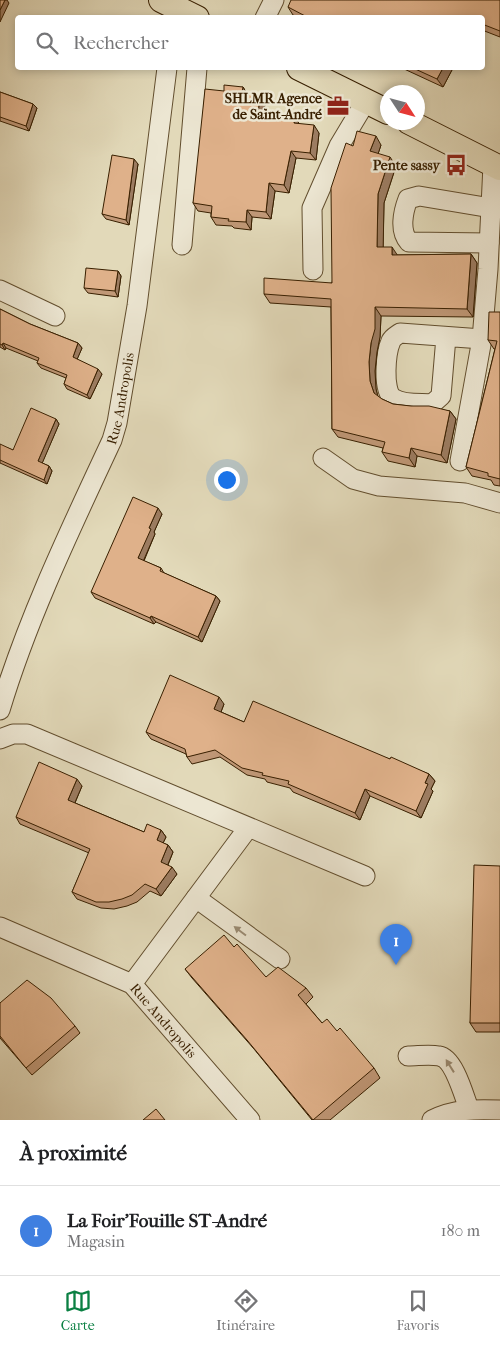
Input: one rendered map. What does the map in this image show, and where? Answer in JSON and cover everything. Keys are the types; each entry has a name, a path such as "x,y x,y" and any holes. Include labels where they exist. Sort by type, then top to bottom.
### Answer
{"main road":[{"path":"161,0 188,12"},
{"path":"303,70 380,108"},
{"path":"425,130 497,167"}],"street":[{"name":"Rue Andropolis","path":"0,710 11,674 49,581 112,440 117,423 137,306 167,70"},
{"path":"182,245 197,70"},
{"path":"312,270 312,208 339,146 366,101"},
{"path":"460,461 482,340 491,208 497,167"},
{"path":"490,243 409,242 405,238 403,212 408,199 419,196 491,208"},
{"path":"0,290 55,316"},
{"path":"446,337 482,340"},
{"path":"323,458 353,479 379,486 465,493 500,503"},
{"path":"0,739 13,734 27,734 365,876"},
{"path":"132,984 248,828"},
{"path":"196,898 280,959"},
{"name":"Rue Andropolis","path":"0,928 132,984 250,1120"},
{"path":"408,1056 440,1056 446,1058 452,1067 469,1109"},
{"path":"432,1120 444,1114 469,1109 500,1110"}],"building":[{"path":"0,0 5,0 0,10"},
{"path":"291,0 500,0 500,31 485,25 485,15 303,15 288,7"},
{"path":"417,70 442,70 437,79"},
{"path":"224,85 243,87 242,93 260,95 258,114 295,117 294,123 314,125 310,153 291,151 284,185 269,183 266,212 247,210 246,222 228,221 229,219 211,217 212,206 193,203 205,89 224,91"},
{"path":"0,92 33,104 26,126 0,117"},
{"path":"357,131 376,136 370,151 390,157 378,194 377,247 392,247 392,255 471,254 467,309 375,307 375,329 369,362 370,381 374,393 393,404 429,406 450,411 441,455 411,448 409,458 382,452 385,442 332,429 331,299 264,294 264,278 332,283 331,188 346,143 353,146"},
{"path":"112,155 134,159 126,220 102,214"},
{"path":"86,268 118,271 115,291 84,288"},
{"path":"0,309 30,324 78,343 73,357 98,369 87,395 64,384 67,375 37,363 39,358 3,343 2,345 0,344"},
{"path":"489,312 500,312 500,479 488,476 488,473 466,467 497,341 488,340"},
{"path":"31,408 56,419 38,461 49,466 44,480 0,460 0,444 13,450"},
{"path":"133,497 158,508 138,558 161,568 160,571 216,596 198,637 91,592"},
{"path":"170,675 219,697 214,709 244,722 253,701 429,774 425,783 428,784 416,811 365,789 355,813 288,784 289,781 242,768 215,750 187,757 185,749 146,732"},
{"path":"39,762 77,779 68,800 144,832 147,824 161,830 157,840 168,845 161,862 172,867 156,889 145,884 132,895 109,902 96,902 72,892 90,849 16,817"},
{"path":"474,865 500,866 500,1023 470,1023"},
{"path":"224,935 234,947 237,944 266,977 278,967 306,988 298,995 322,1023 327,1019 337,1031 340,1028 374,1068 313,1120 185,969"},
{"path":"27,980 51,998 75,1026 26,1068 0,1036 0,1003"},
{"path":"156,1109 165,1120 143,1120"}],"place":[{"name":"SHLMR Agence de Saint-André","path":"338,106"},
{"name":"Pente sassy","path":"456,165"},
{"name":"La Foir'Fouille ST-André","path":"396,965"}]}
